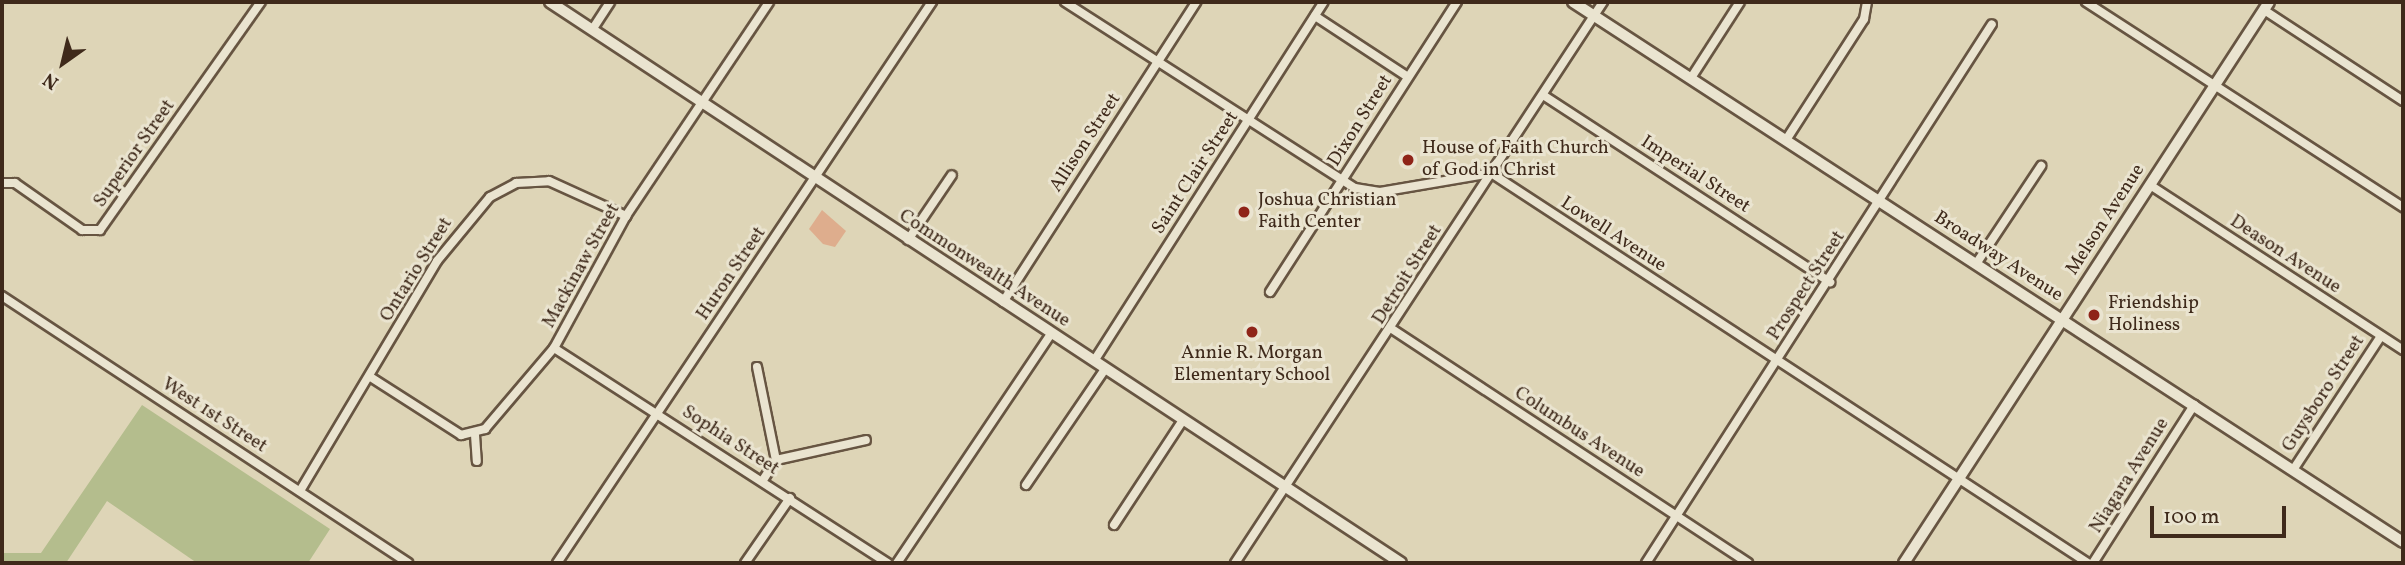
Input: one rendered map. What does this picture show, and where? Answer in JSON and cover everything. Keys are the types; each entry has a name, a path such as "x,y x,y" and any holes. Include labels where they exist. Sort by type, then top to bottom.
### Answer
{"street":[{"name":"Superior Street","path":"2,183 15,183 82,230 100,230 261,2"},
{"name":"Commonwealth Avenue","path":"550,2 1401,563"},
{"path":"592,30 610,2"},
{"name":"Mackinaw Street","path":"475,435 523,389 555,348 626,216 769,2"},
{"name":"Huron Street","path":"557,563 932,2"},
{"path":"1065,2 1343,181 1380,192 1491,173"},
{"name":"Allison Street","path":"1003,302 1196,2"},
{"name":"Saint Clair Street","path":"1094,361 1324,2"},
{"name":"Dixon Street","path":"1270,292 1457,2"},
{"name":"Broadway Avenue","path":"1573,2 2403,541"},
{"name":"Detroit Street","path":"1235,563 1392,329 1603,2"},
{"path":"1691,78 1740,2"},
{"path":"1786,140 1864,19 1867,2"},
{"path":"2086,2 2403,207"},
{"path":"2266,6 2403,101"},
{"name":"Melson Avenue","path":"1905,563 2266,6"},
{"path":"1315,16 1408,77"},
{"name":"Prospect Street","path":"1646,563 1830,282 1992,24"},
{"name":"Imperial Street","path":"1543,95 1830,282"},
{"path":"1976,264 2041,166"},
{"name":"Lowell Avenue","path":"1491,173 1959,480 2091,563"},
{"path":"908,240 952,175"},
{"name":"Ontario Street","path":"300,491 372,378 437,261 476,210 503,188 528,181 561,183 626,216"},
{"name":"Deason Avenue","path":"2150,185 2403,350"},
{"name":"West 1st Street","path":"2,296 408,563"},
{"name":"Columbus Avenue","path":"1392,329 1748,563"},
{"path":"897,563 1051,334"},
{"name":"Guysboro Street","path":"2293,470 2381,336"},
{"name":"Sophia Street","path":"555,348 888,563"},
{"path":"757,368 776,460"},
{"path":"1026,485 1105,369"},
{"path":"372,378 461,435 475,435 477,461"},
{"name":"Niagara Avenue","path":"2091,563 2194,405"},
{"path":"1114,525 1184,420"},
{"path":"763,480 776,460 866,440"},
{"path":"745,563 790,498"}],"green space":[{"path":"142,405 330,529 308,563 197,563 107,501 66,563 2,563 2,553 41,553"}],"building":[{"path":"822,210 846,231 835,247 823,244 809,229"}],"place":[{"name":"House of Faith Church of God in Christ","path":"1408,160"},
{"name":"Joshua Christian Faith Center","path":"1244,212"},
{"name":"Friendship Holiness","path":"2094,315"},
{"name":"Annie R. Morgan Elementary School","path":"1252,332"}]}
